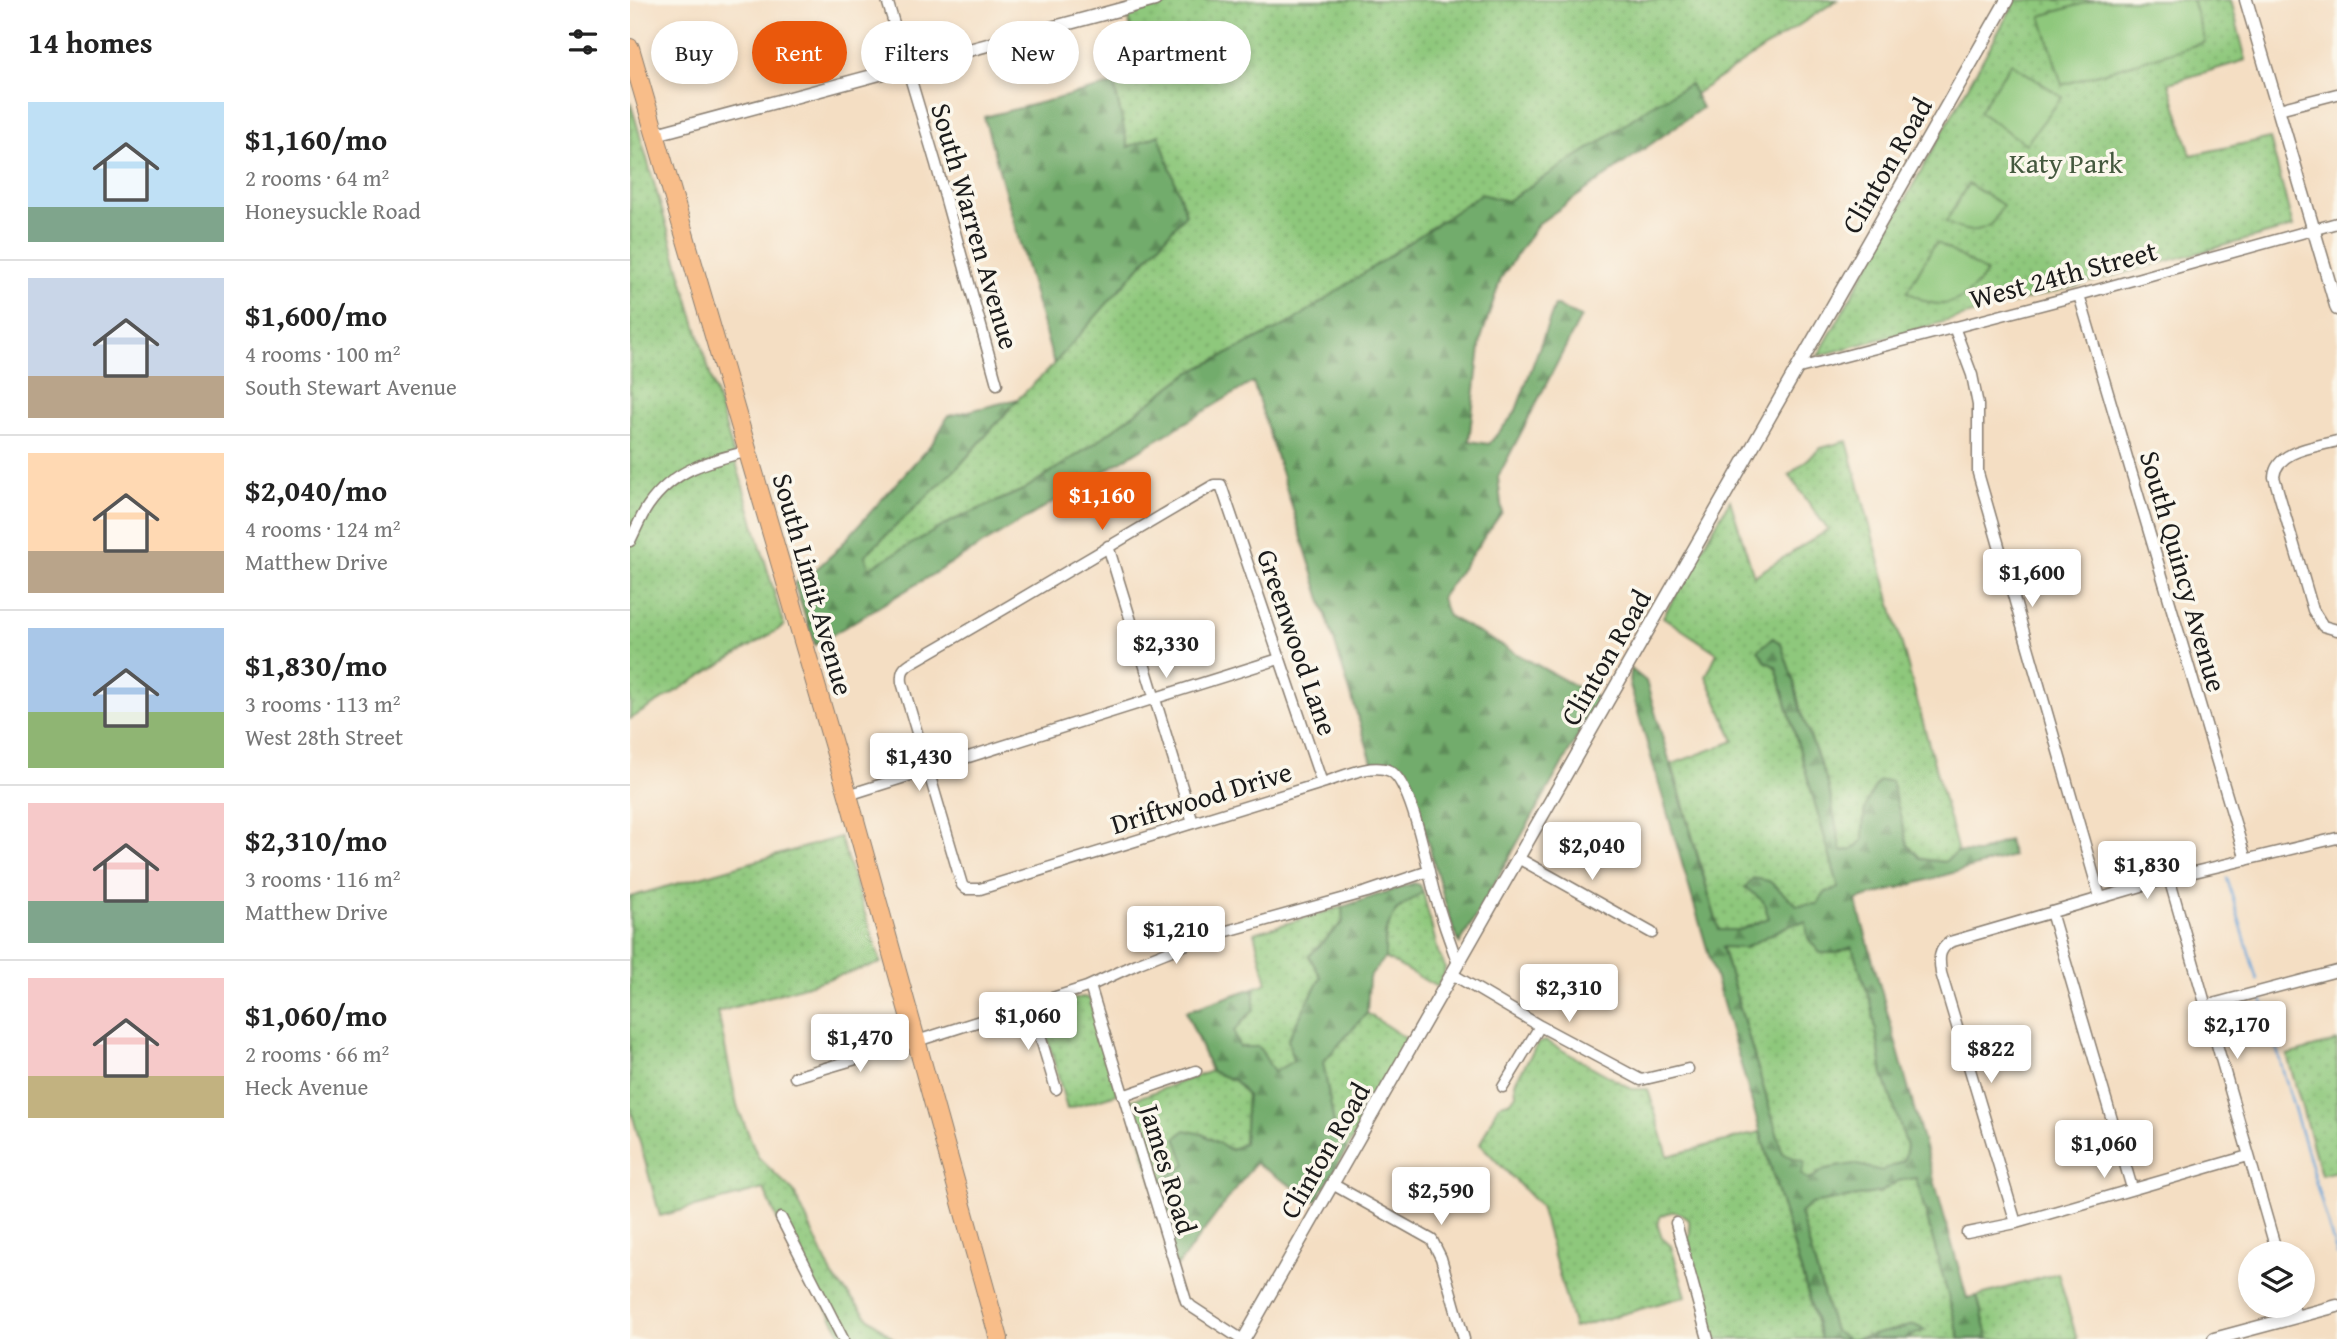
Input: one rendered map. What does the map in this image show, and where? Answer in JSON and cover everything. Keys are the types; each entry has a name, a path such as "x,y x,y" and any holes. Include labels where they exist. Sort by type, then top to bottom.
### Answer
{"highway":[{"name":"South Limit Avenue","path":"630,48 635,84 656,134 848,795 999,1339"}],"street":[{"name":"South Warren Avenue","path":"887,0 893,21"},
{"path":"973,48 1155,0"},
{"name":"Clinton Road","path":"1242,1339 1334,1185 2007,0"},
{"path":"2246,0 2337,309"},
{"path":"656,134 861,78"},
{"name":"South Warren Avenue","path":"912,84 997,384"},
{"path":"2279,109 2337,94"},
{"name":"West 24th Street","path":"1799,368 2079,295 2337,223"},
{"name":"South Quincy Avenue","path":"2079,295 2246,860"},
{"path":"1954,327 1972,375 1978,405 1978,473 2100,897"},
{"path":"2337,441 2279,461 2274,477 2313,610 2323,626 2337,630"},
{"path":"630,541 648,506 673,480 701,463 748,451"},
{"name":"Greenwood Lane","path":"1108,546 1218,484 1222,485 1322,783"},
{"path":"929,771 902,682 903,670 1108,546 1193,823"},
{"path":"848,795 1279,659"},
{"name":"Driftwood Drive","path":"929,771 962,885 973,891 1370,769 1387,769 1398,778 1407,795 1429,871"},
{"path":"2016,1223 1941,973 1940,952 1950,942 2100,897 2337,838"},
{"path":"1518,858 1651,933"},
{"path":"795,1077 1090,986 1202,938 1429,871 1455,969 1540,1026 1641,1080 1688,1069"},
{"path":"2169,878 2273,1241"},
{"path":"2051,912 2132,1188"},
{"path":"2205,1006 2337,971"},
{"name":"James Road","path":"1090,986 1186,1301 1242,1339"},
{"path":"1031,1006 1056,1089"},
{"path":"1503,1087 1540,1026"},
{"path":"1123,1096 1196,1071"},
{"path":"1967,1233 2016,1223 2248,1156"},
{"path":"1334,1185 1432,1240 1441,1258 1464,1339"},
{"path":"781,1218 843,1339"},
{"path":"1676,1223 1708,1339"},
{"path":"2315,1309 2337,1306"},
{"path":"2217,1338 2275,1318"}],"green space":[{"path":"1183,0 1837,0 1695,94 1690,85 1650,106 1600,142 1507,201 1290,323 1189,373 1091,446 1023,490 954,520 869,569 865,555 960,465 1018,399 1054,364 1159,135 1128,148 1114,84 1251,84 1251,21 1129,21 1127,15"},
{"name":"Katy Park","path":"2016,0 2231,0 2246,60 2169,83 2191,155 2270,138 2293,227 1818,356"},
{"path":"2095,0 2192,0 2205,42 2062,85 2041,16"},
{"path":"2011,63 2062,97 2026,144 1979,112"},
{"path":"1114,84 1128,147 1159,135 1186,214 1054,364 984,117"},
{"path":"1690,84 1702,108 1538,224 1501,278 1481,339 1469,441 1489,444 1515,413 1555,305 1581,317 1498,477 1502,512 1441,598 1448,616 1599,699 1460,944 1451,923 1415,797 1400,766 1372,762 1253,382 815,645 794,583 806,578 835,552 934,441 948,416 1018,399 960,465 865,555 869,568 954,520 1023,490 1091,446 1189,373 1290,323 1481,194 1507,201 1600,142 1650,106"},
{"path":"630,101 784,626 630,719"},
{"path":"1968,184 2003,205 1992,224 1980,229 1963,230 1946,222"},
{"path":"1938,243 1986,272 1976,286 1962,298 1946,304 1928,302 1907,292 1934,245"},
{"path":"1847,441 1958,852 1944,862 1921,859 1908,845 1890,781 1879,781 1864,812 1863,840 1852,850 1840,851 1828,784 1801,713 1781,644 1773,638 1765,661 1776,667 1839,888 1826,892 1817,904 1797,905 1769,881 1745,887 1763,901 1769,918 1740,930 1719,930 1672,764 1734,741 1706,676 1717,653 1663,617 1730,500 1754,576 1828,530 1789,475 1821,448"},
{"path":"1773,638 1781,644 1801,713 1828,784 1841,851 1852,850 1863,840 1865,809 1879,781 1891,781 1908,845 1921,859 1944,862 1958,852 1978,853 2008,840 2013,856 1856,900 1967,1298 1977,1296 1989,1339 1960,1339 1916,1178 1898,1181 1881,1192 1811,1204 1800,1213 1834,1331 1848,1339 1821,1339 1630,685 1631,669 1646,681 1719,930 1740,930 1769,918 1763,901 1745,887 1753,878 1769,881 1797,905 1817,904 1826,892 1839,888 1776,667 1765,661 1758,650","holes":["1806,922 1808,938 1820,953 1836,953 1852,947 1872,1006 1883,1074 1907,1146 1904,1161 1882,1171 1854,1164 1825,1169 1809,1180 1801,1174 1805,1162 1783,1154 1722,947 1744,948 1791,924"]},
{"path":"840,837 881,963 718,1012 737,1106 758,1157 794,1192 833,1277 867,1316 894,1339 844,1339 777,1219 764,1189 660,1216 630,1106 630,897"},
{"path":"1413,883 1420,885 1423,892 1396,910 1385,933 1385,958 1369,978 1367,1013 1323,1062 1334,1124 1346,1151 1316,1201 1255,1163 1176,1268 1152,1181 1171,1175 1186,1165 1176,1138 1185,1130 1202,1134 1231,1150 1244,1143 1247,1095 1235,1081 1211,1071 1186,1011 1254,988 1254,1009 1234,1031 1239,1047 1259,1047 1274,1072 1293,1061 1288,1039 1321,977 1309,956 1343,922 1342,907"},
{"path":"1423,892 1438,952 1445,967 1437,987 1385,958 1386,933 1392,917 1403,905"},
{"path":"1342,907 1343,922 1309,956 1321,977 1288,1039 1293,1061 1273,1073 1259,1048 1239,1047 1234,1031 1254,1009 1254,988 1267,983 1254,933"},
{"path":"1807,922 1808,938 1836,953 1852,947 1872,1006 1883,1074 1907,1146 1904,1161 1882,1171 1825,1169 1809,1180 1801,1174 1804,1162 1783,1154 1722,946 1744,948 1791,924"},
{"path":"1082,997 1091,1002 1117,1094 1067,1109 1040,1010"},
{"path":"1367,1013 1407,1039 1346,1151 1334,1124 1323,1062"},
{"path":"1546,1041 1632,1089 1648,1089 1668,1156 1760,1132 1821,1339 1714,1339 1687,1240 1690,1233 1689,1220 1675,1212 1660,1217 1658,1226 1662,1238 1671,1246 1686,1296 1574,1328 1540,1206 1480,1144 1498,1105 1511,1101 1516,1094 1515,1082 1538,1043"},
{"path":"2337,1041 2337,1171 2321,1175 2287,1055"},
{"path":"1211,1071 1235,1081 1247,1095 1244,1144 1231,1150 1202,1134 1176,1138 1187,1165 1171,1175 1152,1181 1129,1101"},
{"path":"1916,1177 1960,1339 1905,1339 1924,1330 1914,1325 1848,1339 1834,1331 1800,1213 1810,1204 1881,1192 1898,1181"},
{"path":"2058,1273 2077,1339 1989,1339 1977,1296"},
{"path":"1914,1325 1925,1330 1905,1339 1856,1339"}],"waterway":[{"path":"2227,878 2257,980"},
{"path":"2262,999 2337,1255"}]}
